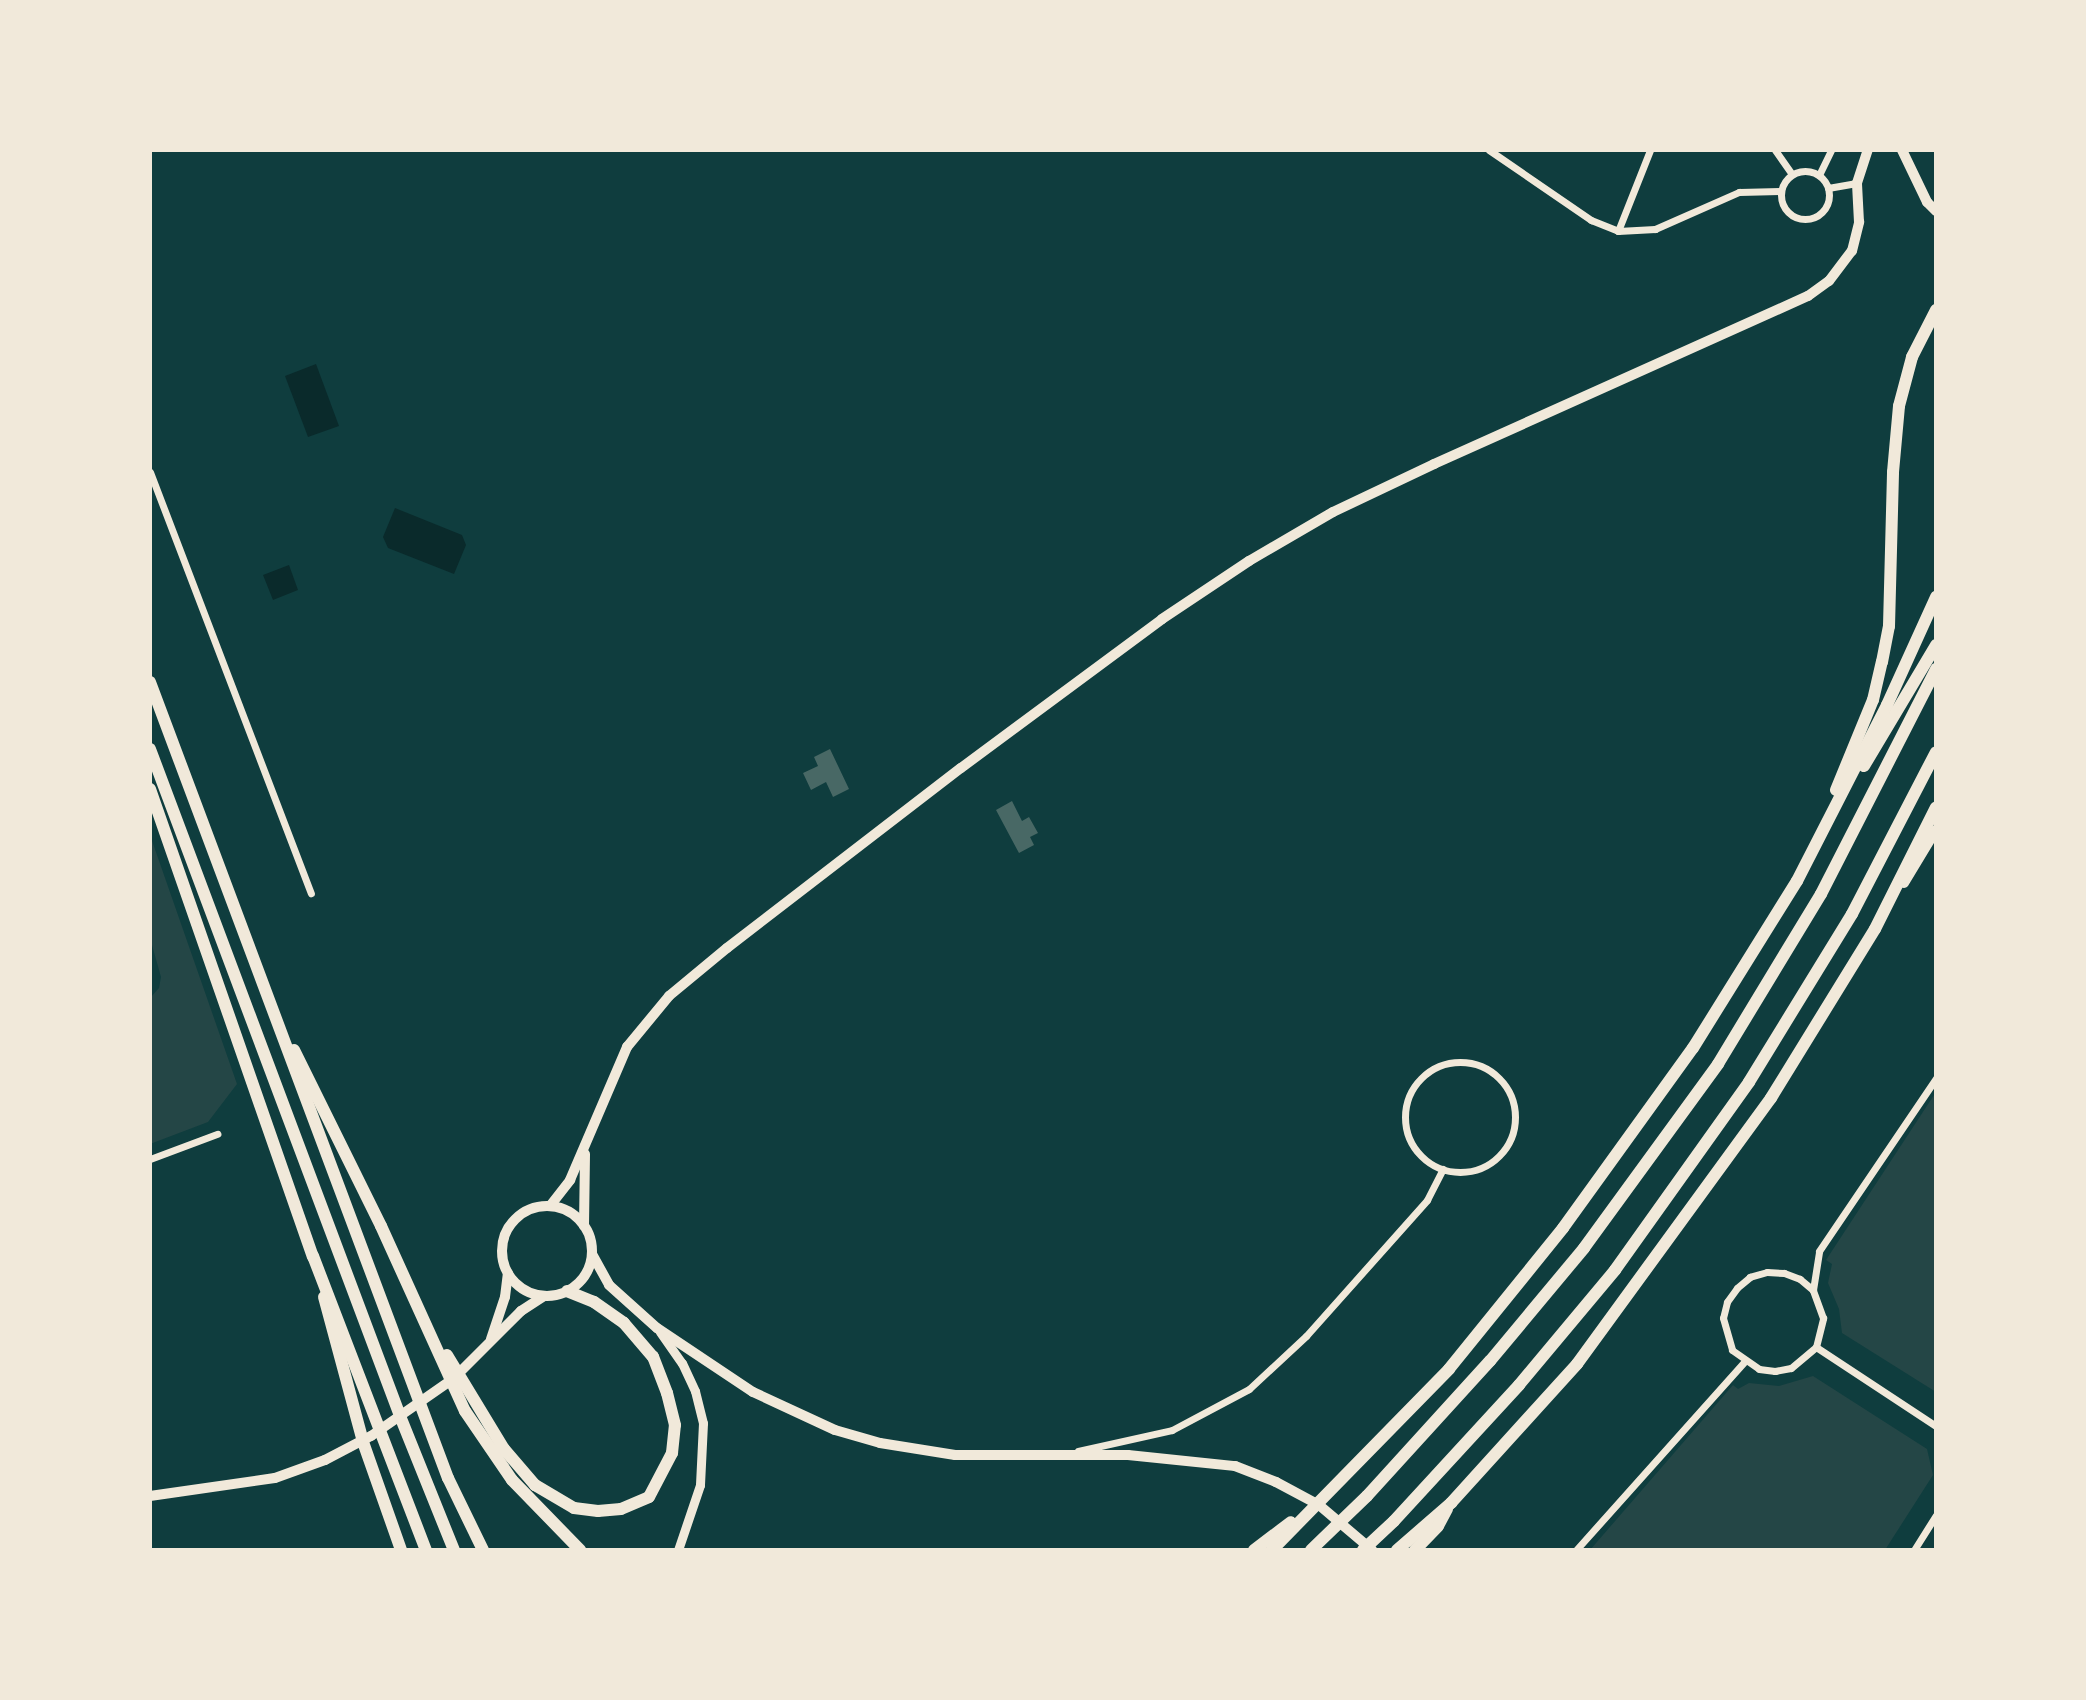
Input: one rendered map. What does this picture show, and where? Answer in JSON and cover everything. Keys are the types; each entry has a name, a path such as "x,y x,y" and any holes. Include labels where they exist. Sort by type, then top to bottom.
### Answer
{"highway":[{"path":"1753,956 1835,793 1873,700 1889,626 1893,472 1899,406 1912,357 1936,310"},
{"path":"1825,829 1936,597"},
{"path":"1272,1550 1449,1369 1563,1228 1693,1048 1753,956 1936,645"},
{"path":"1311,1550 1367,1496 1509,1339 1584,1248 1718,1064 1821,894 1936,669"},
{"path":"150,682 448,1478 483,1550"},
{"path":"150,749 400,1416 454,1550"},
{"path":"1363,1550 1519,1385 1633,1245 1749,1082 1845,926 1936,752"},
{"path":"150,789 313,1256 426,1550"},
{"path":"1397,1550 1451,1503 1577,1364 1771,1098 1875,929 1936,807"},
{"path":"285,1038 303,1061 465,1411 512,1480 580,1550"},
{"path":"313,1256 363,1442 401,1550"},
{"path":"417,1308 504,1449 535,1485 574,1508 598,1511 621,1509 649,1497 672,1453 675,1425 653,1357 624,1323 594,1302 567,1291"},
{"path":"1254,1550 1332,1491"},
{"path":"1415,1550 1438,1526 1451,1503"},
{"path":"389,1517 393,1550"}],"main road":[{"path":"550,1206 570,1180 600,1102 627,1047 669,996 932,789 1162,619 1249,561 1333,512 1808,296 1829,281 1852,251 1859,222 1857,183 1868,150"},
{"path":"1902,150 1927,202 1936,211"},
{"path":"1875,929 1936,830"},
{"path":"586,1144 582,1188 585,1226 592,1254 609,1285 657,1328 753,1392 835,1430 880,1443 955,1455 1070,1453 1193,1459 1235,1466 1276,1482 1319,1505 1372,1550"},
{"path":"490,1341 505,1297 508,1273 502,1251 508,1229 522,1214 550,1206 564,1210 585,1226"},
{"path":"151,1496 275,1478 325,1460 416,1406 453,1379 521,1311 544,1296 567,1291 587,1271 592,1254"},
{"path":"508,1273 530,1293 544,1296"},
{"path":"657,1328 682,1363 695,1391 703,1423 700,1485 678,1550"}],"street":[{"path":"1489,150 1591,220 1618,231 1655,229 1739,192 1781,191"},
{"path":"1618,231 1650,150"},
{"path":"1775,150 1792,174"},
{"path":"1819,175 1831,150"},
{"path":"1806,170 1819,175 1828,188 1824,210 1811,218 1789,213 1782,203 1781,191 1792,174 1806,170"},
{"path":"1828,188 1857,183"},
{"path":"150,472 311,893"},
{"path":"1453,1062 1471,1062 1489,1069 1503,1081 1511,1094 1515,1124 1503,1152 1490,1163 1459,1172 1443,1169 1427,1161 1414,1147 1406,1130 1407,1103 1420,1078 1435,1067 1453,1062"},
{"path":"1813,1290 1800,1279 1775,1272 1750,1277 1727,1302 1723,1318 1732,1350 1744,1362 1767,1370 1791,1368 1816,1347 1823,1318 1813,1290 1819,1251 1936,1078"},
{"path":"150,1159 217,1134"},
{"path":"1070,1453 1172,1430 1249,1389 1306,1336 1427,1200 1443,1169"},
{"path":"1816,1347 1936,1426"},
{"path":"1576,1550 1744,1362"},
{"path":"1914,1550 1936,1515"}],"shaded area":[{"path":"316,364 339,426 308,437 285,376"},
{"path":"395,508 462,535 466,545 454,574 388,548 383,537"},
{"path":"289,565 298,590 273,600 263,575"},
{"path":"150,835 237,1084 208,1122 150,1144 150,998 159,988 161,977 150,938"},
{"path":"1936,1092 1936,1392 1842,1333 1839,1309 1828,1283 1832,1264 1826,1260"},
{"path":"1813,1376 1927,1449 1933,1475 1885,1550 1590,1550 1733,1385 1738,1389 1749,1383 1779,1386"}],"building":[{"path":"830,749 849,789 833,797 826,782 811,790 803,773 818,766 814,757"},
{"path":"1012,801 1022,821 1029,817 1038,833 1030,837 1034,845 1019,853 996,810"}]}
